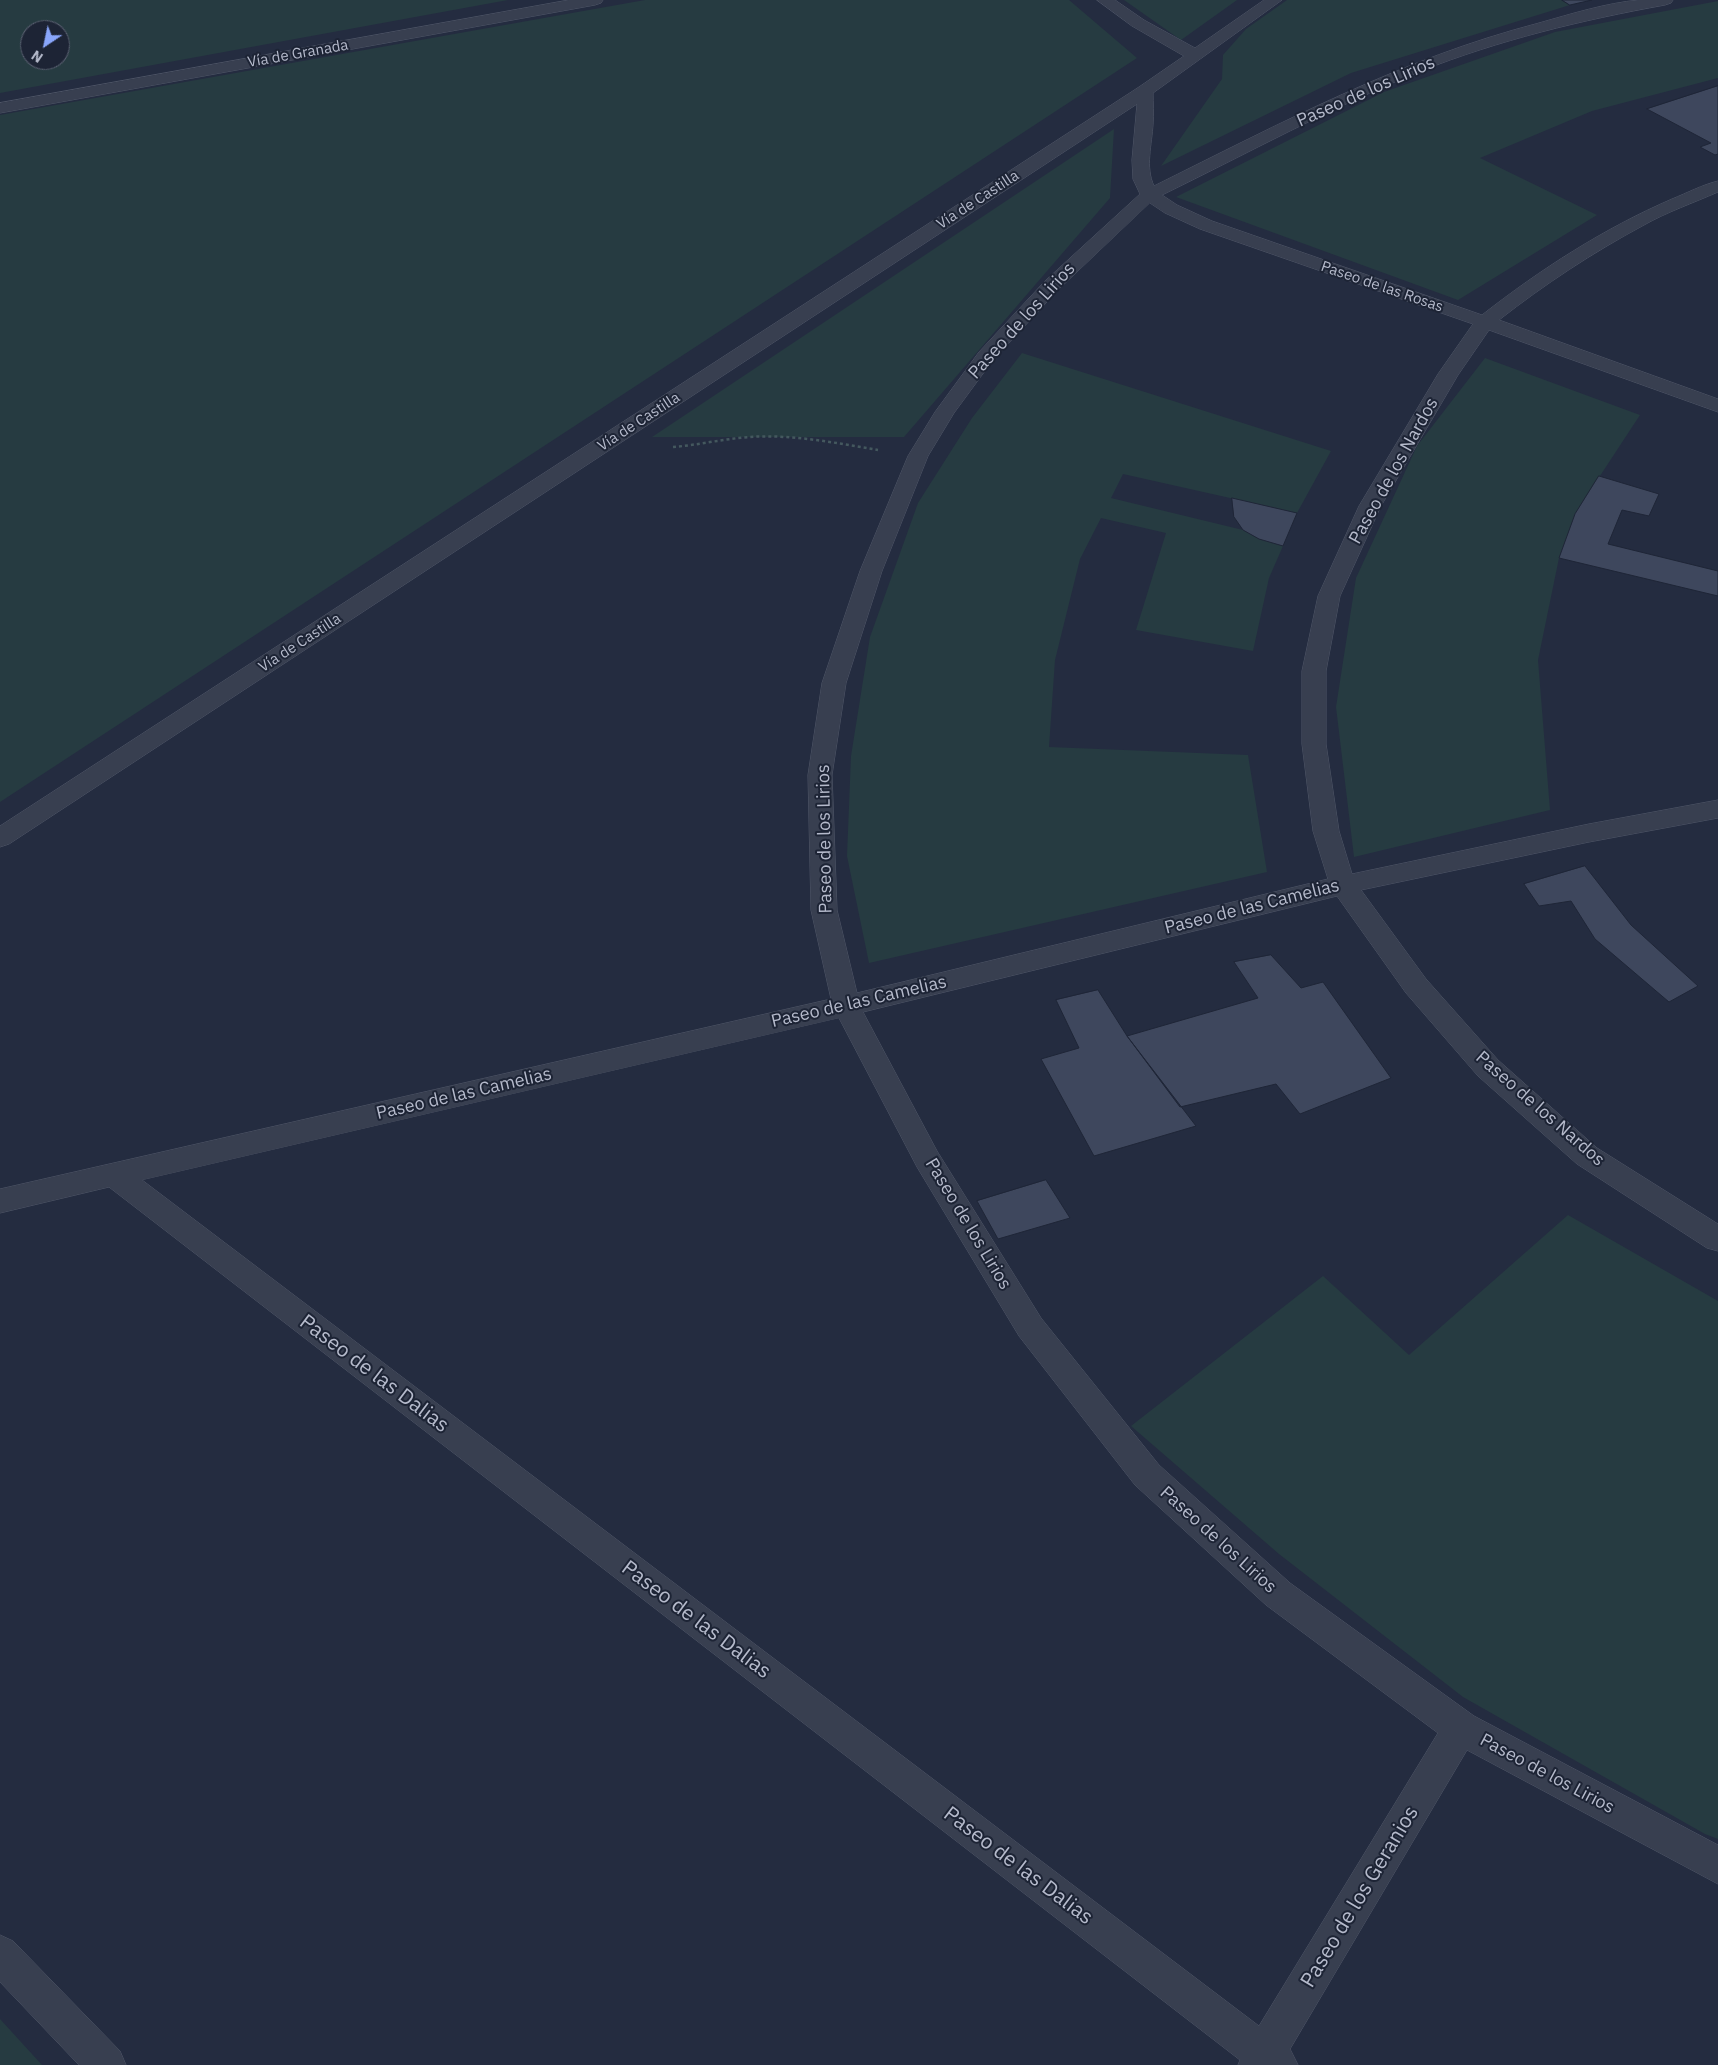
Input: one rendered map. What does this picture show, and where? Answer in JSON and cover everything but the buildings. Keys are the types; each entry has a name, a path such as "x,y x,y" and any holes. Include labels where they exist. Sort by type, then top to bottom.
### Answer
{"street":[{"name":"Vía de Granada","path":"0,108 595,0"},
{"path":"1105,0 1138,23 1195,55"},
{"name":"Vía de Castilla","path":"0,838 1145,91 1274,0"},
{"name":"Paseo de los Lirios","path":"1665,0 1553,24 1455,53 1382,82 1149,195 1125,215 1052,285 986,356 945,412 918,456 871,571 834,683 820,775 824,910 846,1006 927,1159 1030,1327 1146,1476 1278,1594 1461,1728 1718,1865"},
{"path":"1145,91 1145,122 1141,160 1142,179 1149,195"},
{"name":"Paseo de los Nardos","path":"1718,186 1638,220 1532,285 1484,322 1448,374 1370,506 1330,596 1314,671 1314,744 1326,831 1343,885 1416,986 1488,1068 1587,1156 1718,1239"},
{"name":"Paseo de las Rosas","path":"1149,195 1171,209 1215,229 1484,322 1718,406"},
{"name":"Paseo de las Camelias","path":"0,1201 846,1006 1343,885 1589,833 1718,809"},
{"name":"Paseo de las Dalias","path":"114,1175 1267,2062"},
{"name":"Paseo de los Geranios","path":"1267,2062 1461,1728"},
{"path":"0,1954 106,2065"}],"path":[{"path":"673,447 750,437 782,438 821,440 918,456"}],"green space":[{"path":"0,0 508,0 0,93"},
{"path":"645,0 1069,0 1137,58 0,802 0,115"},
{"path":"1124,0 1237,0 1181,40"},
{"path":"1287,0 1562,0 1570,5 1351,73 1161,166 1222,79 1223,55 1246,29"},
{"path":"1718,1 1718,78 1592,111 1480,158 1597,215 1458,300 1176,197 1384,92 1555,32"},
{"path":"1114,129 1110,198 904,437 652,437"},
{"path":"1022,353 1331,451 1297,513 1123,474 1111,498 1243,530 1259,539 1283,546 1269,578 1253,651 1136,630 1166,533 1101,518 1080,559 1055,660 1049,747 1248,755 1267,872 869,963 847,856 851,756 870,637 918,503 972,418"},
{"path":"1485,358 1640,415 1575,514 1559,558 1538,660 1550,810 1354,857 1336,707 1356,578 1417,446"},
{"path":"1568,1215 1718,1301 1718,1839 1705,1834 1463,1697 1279,1554 1131,1426 1323,1276 1409,1355"},
{"path":"0,2019 42,2065 0,2065"}]}
